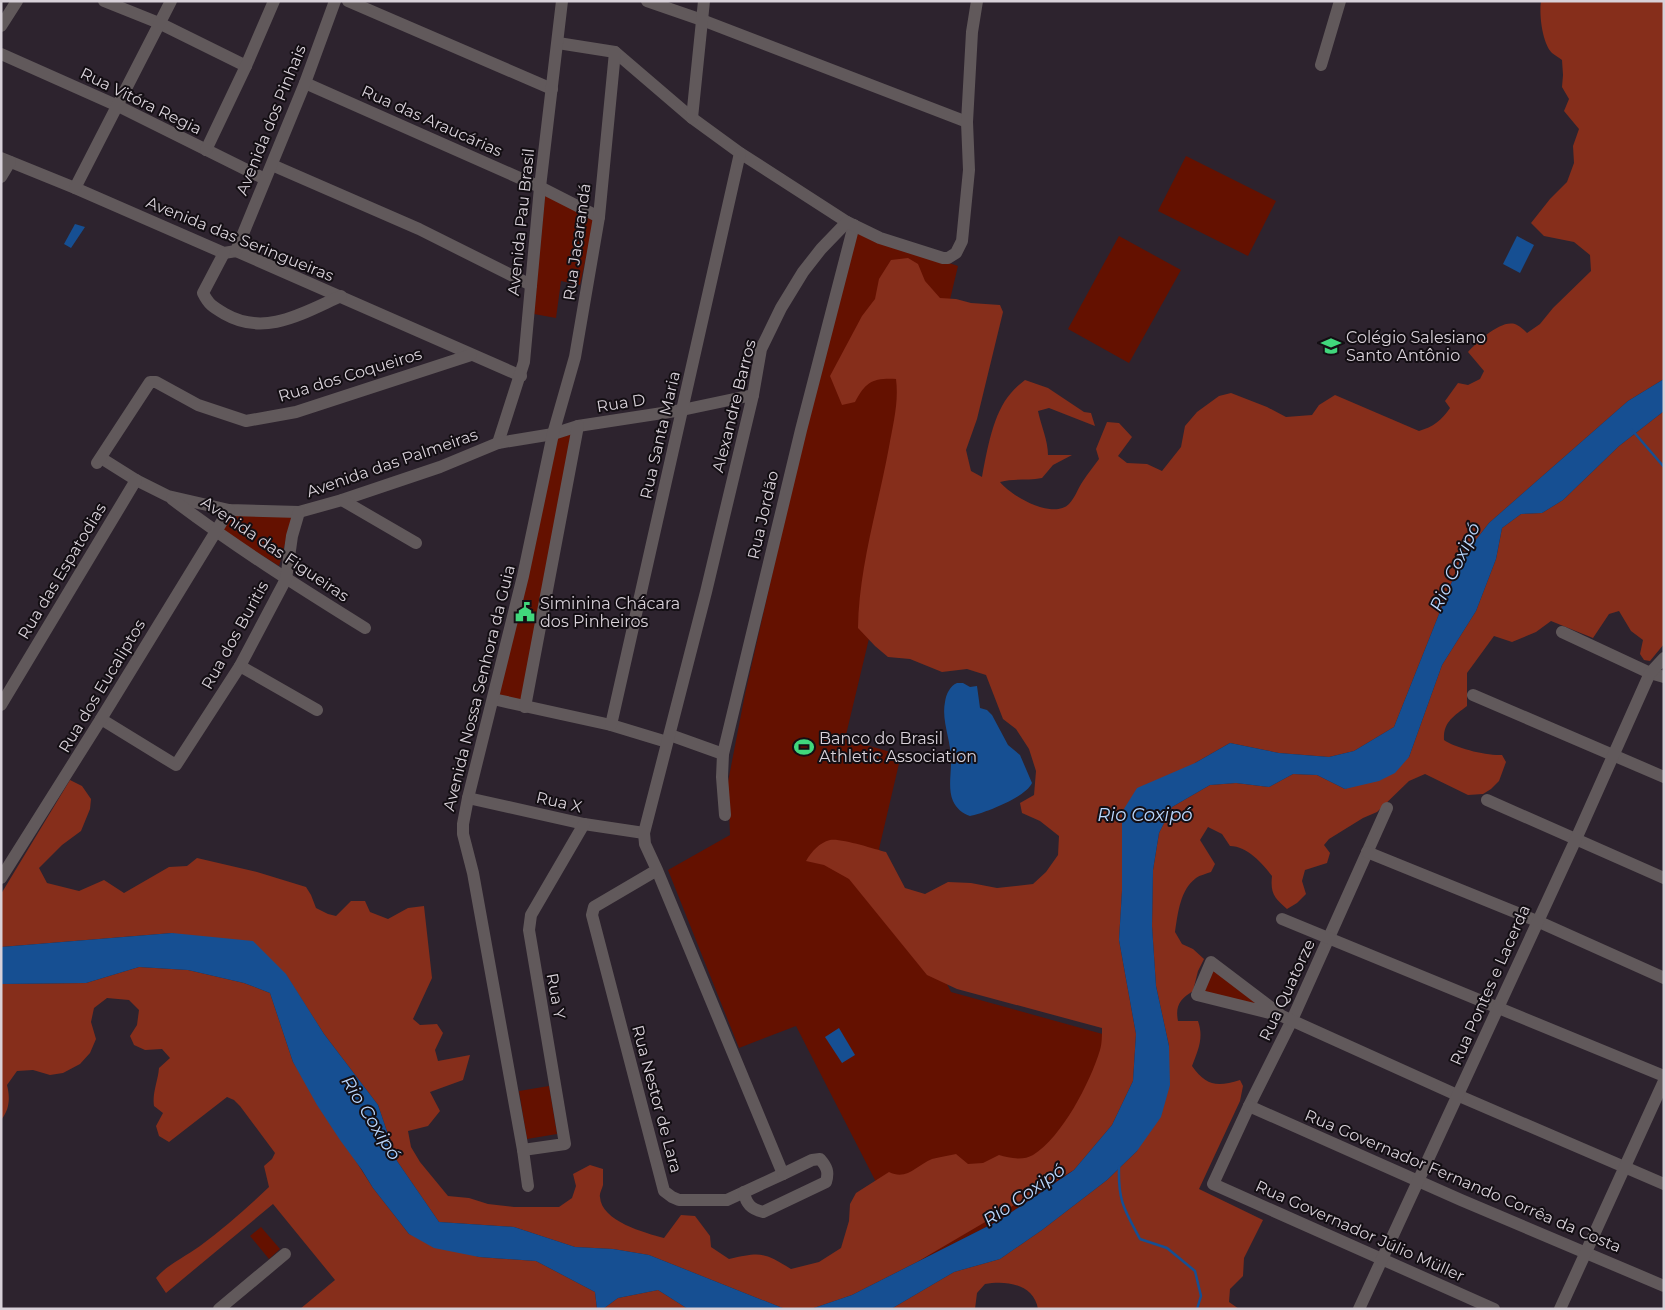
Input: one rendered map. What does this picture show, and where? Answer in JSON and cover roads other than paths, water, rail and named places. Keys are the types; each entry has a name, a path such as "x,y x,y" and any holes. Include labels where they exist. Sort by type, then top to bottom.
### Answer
{"street":[{"path":"1,26 17,1"},
{"path":"104,1 159,23 246,66"},
{"path":"75,188 171,1"},
{"path":"206,150 246,66 274,1"},
{"name":"Avenida dos Pinhais","path":"335,1 272,165 230,252 203,294 209,304 234,319 254,324 274,323 300,315 341,296"},
{"path":"348,1 552,89"},
{"name":"Avenida Pau Brasil","path":"498,443 521,376 526,344 540,187 562,1"},
{"path":"647,1 702,20 967,122"},
{"path":"692,118 704,1"},
{"path":"558,43 615,52 692,118 740,153 850,224 880,238 948,258 956,253 962,241 969,170 967,122 972,32 977,1"},
{"path":"1322,65 1340,1"},
{"name":"Rua Jacarandá","path":"553,434 575,357 599,217 615,52"},
{"name":"Rua Vitóra Regia","path":"1,54 118,106 265,179"},
{"name":"Rua das Araucárias","path":"305,83 540,187 599,217"},
{"name":"Rua Santa Maria","path":"611,725 740,153"},
{"path":"1,177 6,160"},
{"name":"Avenida das Seringueiras","path":"6,160 341,296 470,355 521,376"},
{"path":"272,165 418,229 531,285"},
{"name":"Alexandre Barros","path":"644,833 669,739 753,395 761,349 781,308 803,272 821,248 850,224"},
{"name":"Rua Jordão","path":"725,815 722,777 723,754 850,224"},
{"name":"Rua dos Coqueiros","path":"99,460 146,385 150,382 156,382 198,405 246,421 296,412 470,355"},
{"name":"Rua D","path":"553,434 578,426 682,410 753,395"},
{"path":"525,707 578,426"},
{"name":"Avenida das Palmeiras","path":"99,460 168,496 228,510 299,512 342,500 448,464 498,443 553,434"},
{"name":"Avenida Nossa Senhora da Guia","path":"528,1186 473,873 463,834 463,824 523,576 553,434"},
{"name":"Rua das Espatodias","path":"1,705 136,480"},
{"name":"Avenida das Figueiras","path":"168,496 214,531 365,628"},
{"path":"342,500 416,543"},
{"name":"Rua dos Eucaliptos","path":"1,878 101,719 228,510"},
{"name":"Rua dos Buritis","path":"101,719 176,765 240,666 286,579 292,536 299,512"},
{"path":"1562,632 1650,673 1664,677"},
{"name":"Rua Pontes e Lacerda","path":"1360,1309 1381,1258 1419,1181 1614,756 1650,673 1664,658"},
{"path":"240,666 317,710"},
{"path":"1473,695 1664,777"},
{"path":"493,699 611,725 723,754"},
{"name":"Rua X","path":"468,798 584,824 644,833"},
{"path":"1487,800 1664,878"},
{"name":"Rua Quatorze","path":"1213,1184 1287,1018 1329,937 1387,808"},
{"name":"Rua Y","path":"523,1150 565,1144 529,930 531,915 584,824"},
{"path":"644,833 646,844 783,1174"},
{"path":"1368,852 1537,921 1664,978"},
{"name":"Rua Nestor de Lara","path":"657,870 594,907 592,915 664,1191 679,1200 727,1200 744,1192 783,1174 812,1160 820,1159 826,1166 828,1174 826,1182 763,1212 755,1210 746,1202 744,1192"},
{"path":"1282,919 1664,1076"},
{"path":"1287,1018 1211,962 1197,995 1287,1018 1457,1095 1664,1184"},
{"path":"1560,1309 1664,1081"},
{"name":"Rua Governador Fernando Corrêa da Costa","path":"1249,1106 1664,1286"},
{"name":"Rua Governador Júlio Müller","path":"1213,1184 1494,1309"},
{"path":"219,1309 285,1254"}],"water":[{"path":"75,224 85,227 71,248 64,244"},
{"path":"1517,236 1534,245 1520,273 1503,264"},
{"name":"Rio Coxipó","path":"1664,379 1664,411 1619,446 1563,500 1542,513 1521,514 1502,528 1496,559 1476,611 1442,665 1409,757 1395,773 1379,781 1345,789 1317,775 1293,774 1269,787 1236,783 1210,785 1172,807 1159,833 1153,870 1152,926 1156,986 1169,1046 1170,1085 1161,1117 1137,1151 1107,1180 1042,1230 1000,1259 954,1272 891,1309 811,1309 852,1295 1000,1220 1074,1170 1112,1125 1133,1081 1136,1034 1119,940 1122,891 1122,812 1137,788 1195,763 1230,743 1279,753 1329,757 1354,751 1394,727 1461,559 1489,523 1628,401"},
{"path":"957,683 963,683 970,687 977,686 980,708 987,710 992,715 1008,745 1020,755 1032,783 1022,794 1014,799 985,812 970,816 962,812 953,801 950,782 951,755 944,710 947,693"},
{"name":"Rio Coxipó","path":"172,933 253,941 286,974 324,1034 378,1105 397,1161 439,1222 514,1227 575,1247 613,1249 649,1255 785,1309 688,1309 658,1290 618,1298 603,1309 597,1309 595,1292 536,1261 479,1257 434,1248 409,1234 373,1188 317,1105 293,1062 270,993 244,983 188,970 139,967 86,983 1,984 1,947"},
{"path":"839,1028 855,1055 842,1063 825,1037"}],"waterway":[{"path":"1632,430 1664,467"},
{"path":"1119,1167 1123,1204 1140,1239 1167,1248 1195,1271 1201,1296 1197,1309"}],"place":[{"name":"Colégio Salesiano Santo Antônio","path":"1331,346"},
{"name":"Siminina Chácara dos Pinheiros","path":"525,612"},
{"name":"Banco do Brasil Athletic Association","path":"804,747"}]}
